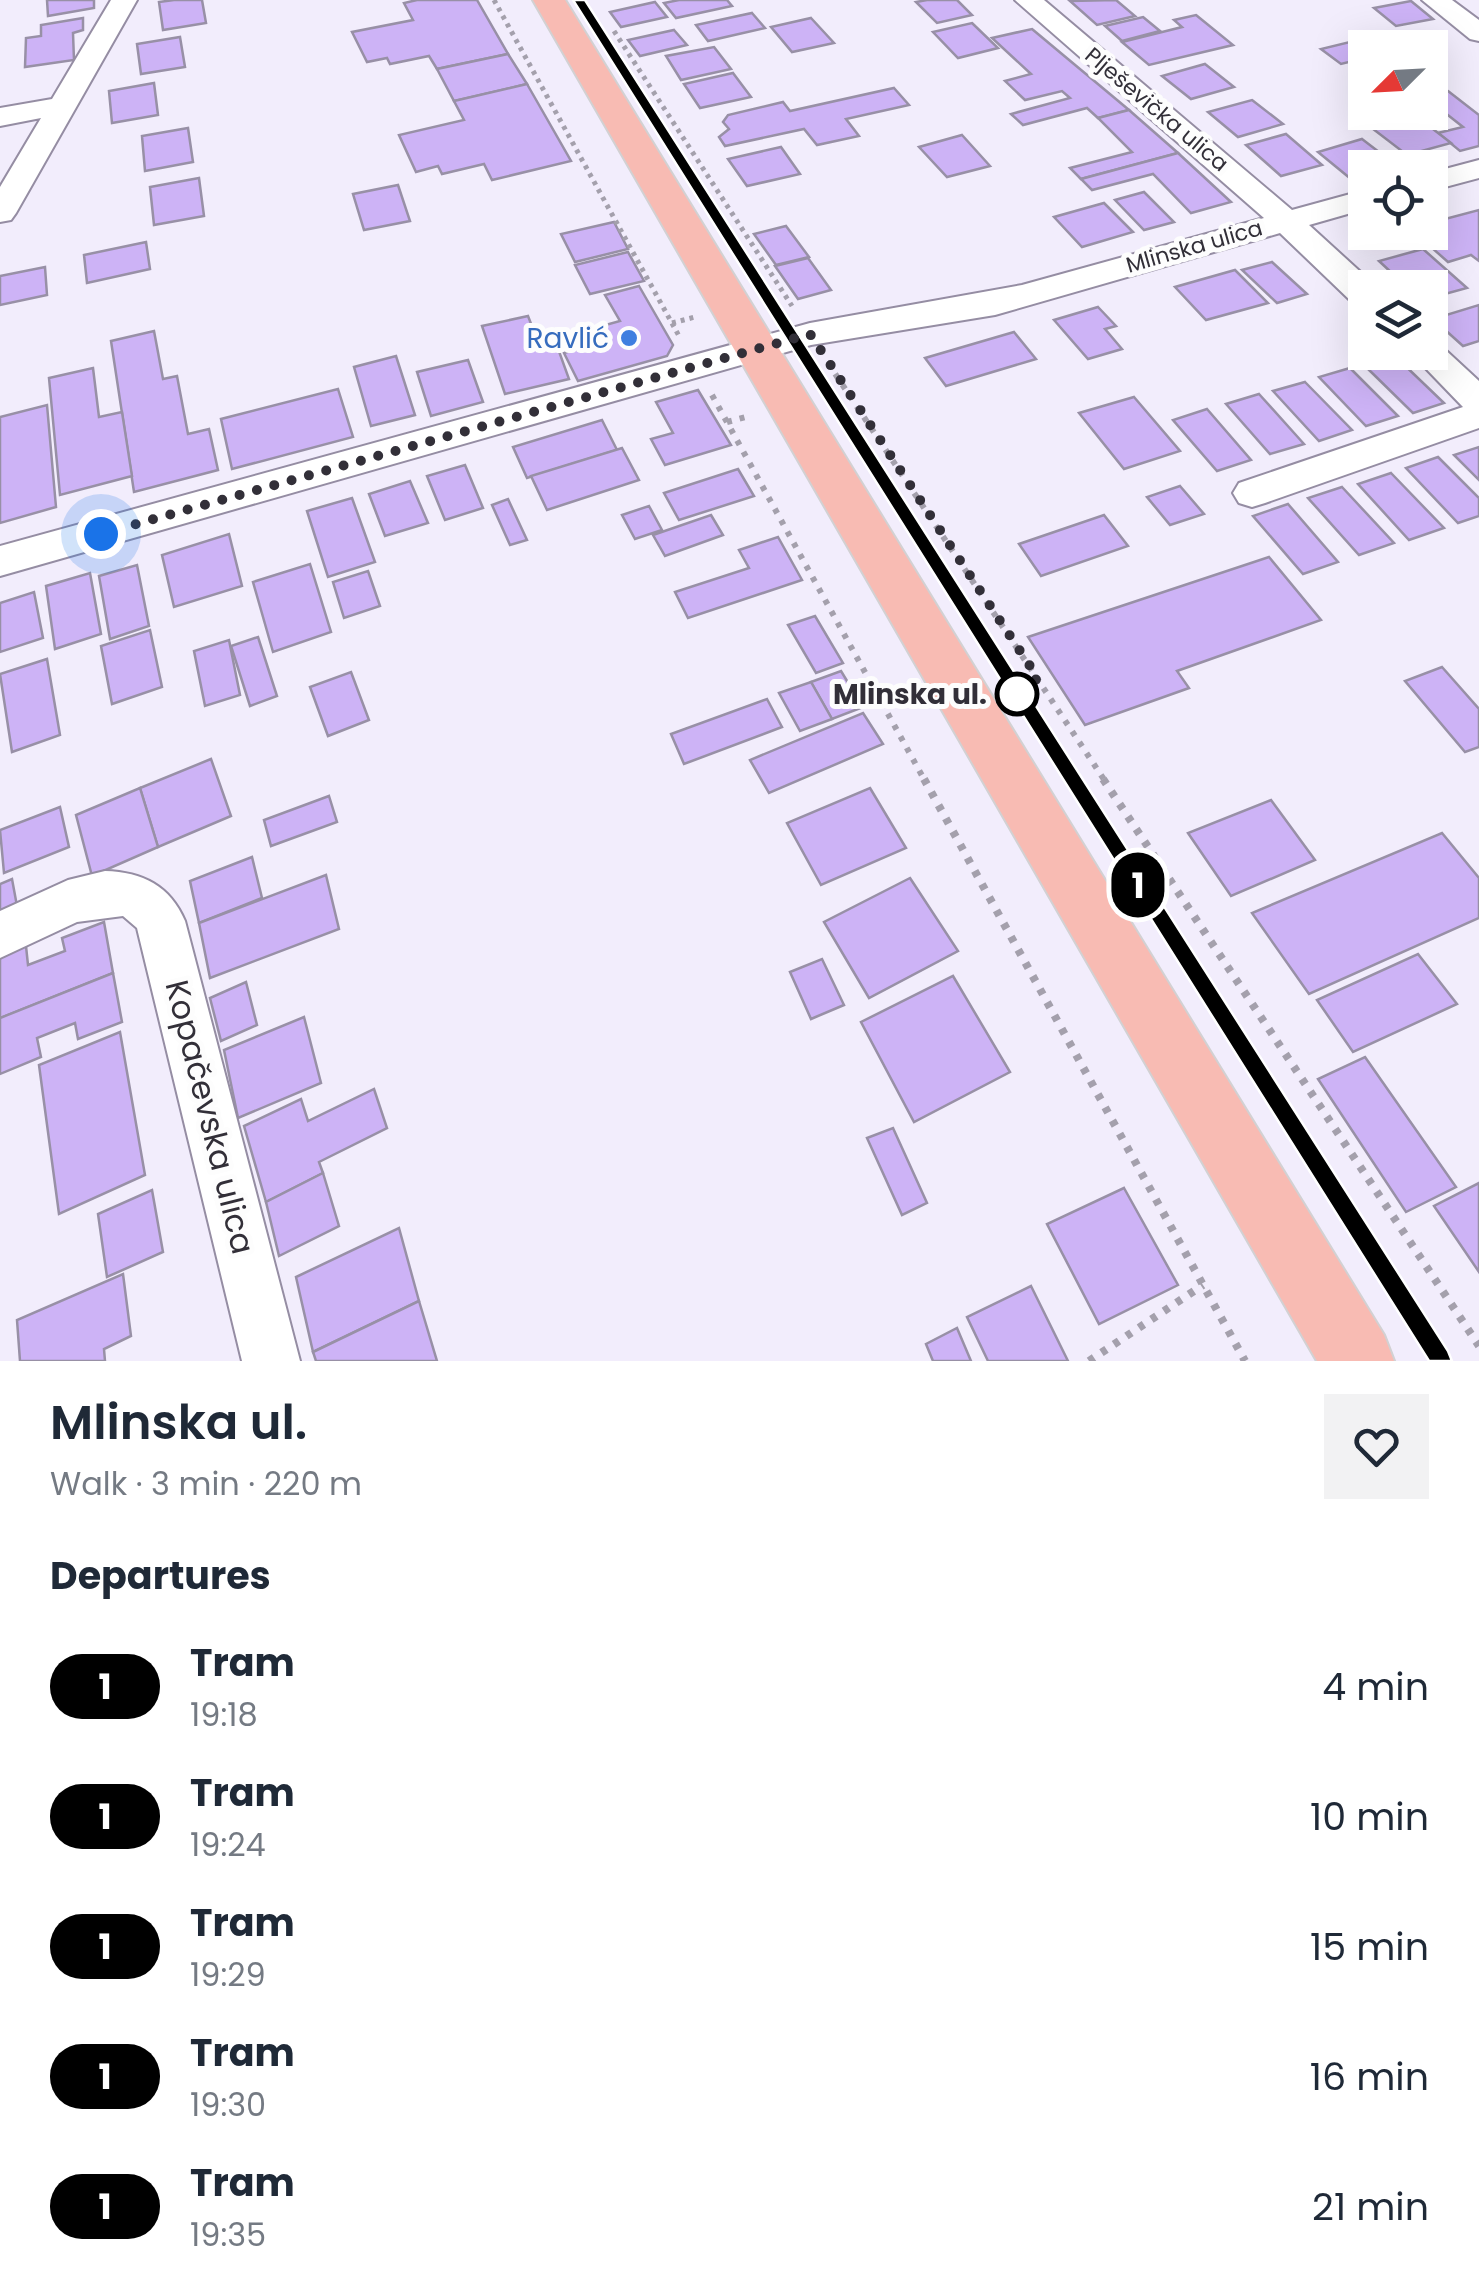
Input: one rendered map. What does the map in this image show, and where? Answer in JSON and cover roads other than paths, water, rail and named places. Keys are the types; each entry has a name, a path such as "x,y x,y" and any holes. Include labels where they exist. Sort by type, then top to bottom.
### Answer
{"main road":[{"path":"549,0 791,353 1358,1361"}],"street":[{"path":"0,213 124,0"},
{"name":"Plješevička ulica","path":"1028,0 1348,278"},
{"path":"1435,0 1479,33"},
{"path":"0,116 64,105"},
{"path":"1448,177 1479,169"},
{"name":"Mlinska ulica","path":"0,561 221,502 694,365 791,353 1023,296 1348,203"},
{"path":"1446,370 1479,401"},
{"path":"1252,492 1479,415"},
{"name":"Kopačevska ulica","path":"0,934 90,896 122,893 144,900 161,921 271,1361"}],"tram line":[{"name":"1","path":"579,0 1438,1361"}],"place":[{"name":"Ravlić","path":"629,338"},
{"name":"Mlinska ul.","path":"1017,694"}]}
